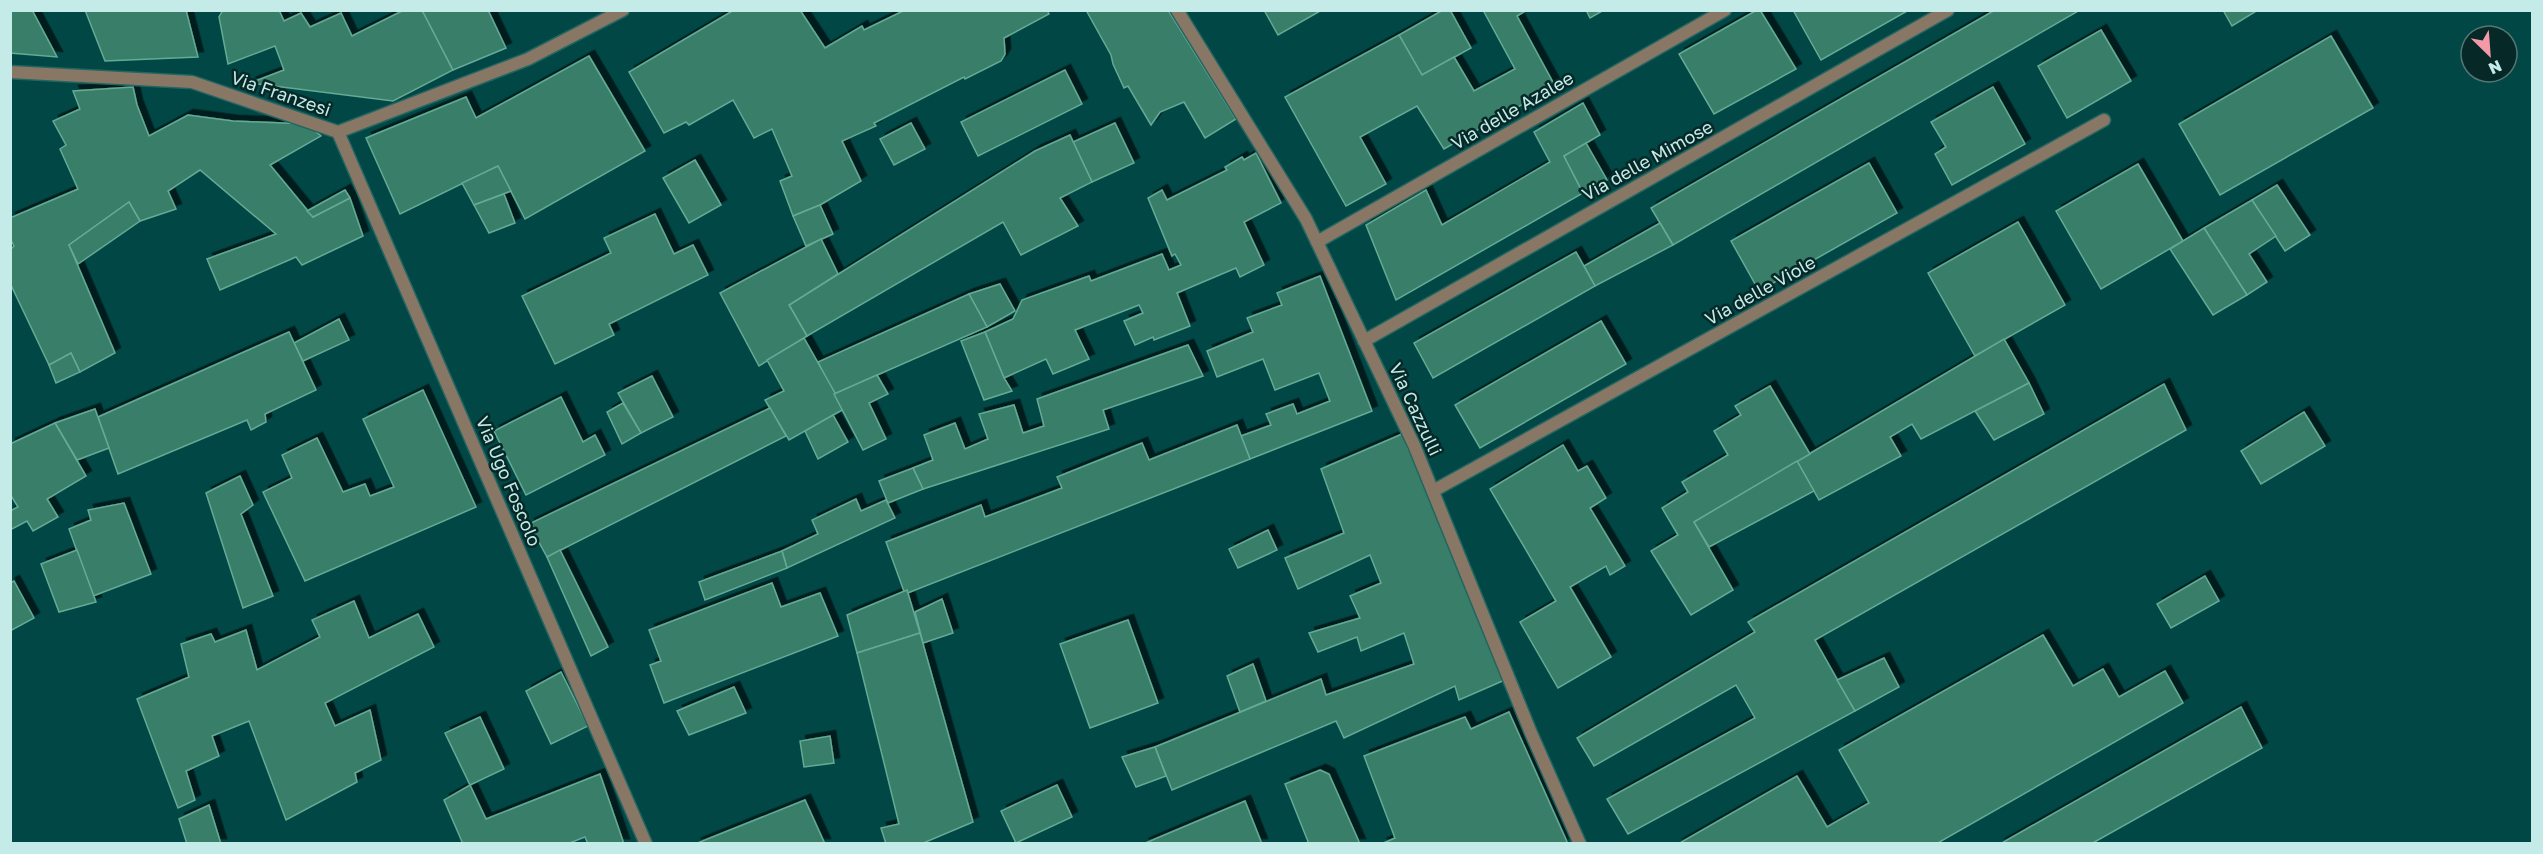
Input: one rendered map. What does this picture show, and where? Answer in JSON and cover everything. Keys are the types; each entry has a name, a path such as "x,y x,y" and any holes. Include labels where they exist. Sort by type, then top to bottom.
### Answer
{"street":[{"name":"Via Franzesi","path":"10,72 192,82 338,132 528,59 623,10"},
{"name":"Via Cazzulli","path":"1177,10 1306,219 1433,491 1531,733 1580,843"},
{"name":"Via delle Azalee","path":"1317,242 1725,10"},
{"name":"Via delle Mimose","path":"1364,341 1948,10"},
{"name":"Via delle Viole","path":"1433,491 2104,120"},
{"name":"Via Ugo Foscolo","path":"338,132 646,843"}],"building":[{"path":"10,10 32,10 57,57 10,53"},
{"path":"85,10 186,10 198,57 105,61"},
{"path":"223,10 279,10 284,21 301,13 310,27 341,13 352,36 404,10 422,10 453,70 393,101 250,83 284,70 275,46 228,64 219,17"},
{"path":"422,10 488,10 506,48 453,70"},
{"path":"734,10 800,10 825,48 862,26 864,30 905,10 1047,10 1049,14 1004,38 1005,54 1001,61 965,79 964,77 874,123 876,126 842,141 861,181 820,205 793,216 780,181 792,176 772,129 754,138 733,100 689,125 686,122 664,133 629,72"},
{"path":"1086,10 1168,10 1236,119 1205,138 1184,102 1160,112 1151,125 1128,86 1124,88 1111,55"},
{"path":"1264,10 1322,10 1278,35"},
{"path":"1443,10 1450,10 1471,48 1422,75 1399,35"},
{"path":"1483,10 1527,10 1517,16 1555,86 1444,149 1417,106 1360,137 1386,184 1346,206 1285,97 1399,35 1422,75 1454,57 1474,91 1515,69"},
{"path":"1586,10 1604,10 1590,18"},
{"path":"1760,10 1796,69 1714,114 1679,54"},
{"path":"1793,10 1909,10 1821,60"},
{"path":"1995,10 2080,10 1673,245 1651,208"},
{"path":"2223,10 2258,10 2232,26"},
{"path":"2101,30 2131,81 2067,118 2038,66"},
{"path":"2331,36 2373,108 2220,195 2179,124"},
{"path":"589,56 645,151 525,219 498,166 400,214 366,138 466,97 476,118"},
{"path":"1065,70 1082,104 978,156 961,122"},
{"path":"133,87 149,136 188,115 233,121 307,124 321,136 270,165 313,217 350,198 363,236 302,265 296,257 220,290 207,259 276,234 200,170 168,191 176,209 140,221 129,202 69,245 115,353 80,372 71,353 49,365 10,283 10,250 14,246 10,238 10,218 78,189 60,149 66,145 53,121 80,109 73,91"},
{"path":"1993,87 2025,144 1952,185 1935,154 1946,147 1931,122"},
{"path":"1583,103 1600,135 1564,156 1583,193 1396,300 1366,225 1426,190 1442,225 1550,162 1534,132"},
{"path":"911,123 925,149 894,165 880,139"},
{"path":"1115,123 1134,163 1092,182 1073,142"},
{"path":"1070,135 1092,182 1060,198 1078,226 1021,255 1003,222 807,336 789,305 1035,151"},
{"path":"1586,143 1607,180 1583,193 1564,156"},
{"path":"1256,153 1281,203 1244,222 1264,265 1240,277 1236,268 1177,293 1190,326 1135,345 1124,321 1143,313 1139,305 1075,330 1089,359 1053,374 1046,359 1004,378 985,332 1013,319 1022,300 1089,276 1091,281 1162,254 1169,270 1181,265 1175,254 1172,256 1148,198 1162,190 1167,200 1227,170 1225,167 1242,157 1244,160"},
{"path":"695,160 721,205 689,223 663,178"},
{"path":"1869,163 1897,213 1759,291 1731,241"},
{"path":"2138,164 2183,241 2101,289 2056,211"},
{"path":"498,166 511,191 474,205 462,183"},
{"path":"2277,185 2310,235 2285,251 2252,200"},
{"path":"345,190 350,198 313,217 307,211"},
{"path":"504,194 515,223 489,233 474,205"},
{"path":"2252,200 2276,236 2249,254 2267,282 2247,295 2204,228"},
{"path":"129,202 140,221 78,264 69,245"},
{"path":"820,205 833,234 806,246 793,216"},
{"path":"655,214 674,254 693,245 708,275 609,324 614,335 555,364 522,296 611,253 604,238"},
{"path":"2018,222 2065,305 1975,356 1928,273"},
{"path":"1660,223 1673,245 1595,286 1584,266"},
{"path":"2204,228 2247,295 2213,315 2170,249"},
{"path":"821,239 838,274 789,305 807,336 759,366 720,293"},
{"path":"1576,252 1595,286 1433,378 1414,343"},
{"path":"1320,276 1372,411 1250,459 1241,436 1271,425 1266,414 1293,404 1297,414 1330,401 1319,373 1275,390 1263,359 1217,377 1207,351 1253,332 1247,318 1282,305 1277,293"},
{"path":"1000,284 1015,311 987,327 969,294"},
{"path":"969,294 987,327 834,394 818,362"},
{"path":"339,319 349,340 303,361 294,343"},
{"path":"1601,321 1626,364 1480,448 1455,405"},
{"path":"289,332 316,390 265,414 266,422 251,430 247,420 118,474 98,417"},
{"path":"985,332 1004,378 1012,391 984,400 961,341"},
{"path":"804,338 844,409 789,440 765,400 784,391 767,360"},
{"path":"2004,339 2029,383 1921,439 1912,424 1890,437 1901,456 1819,500 1797,461"},
{"path":"1188,345 1203,376 1103,410 1109,429 923,489 913,468 933,460 924,435 955,423 965,449 988,439 979,414 1014,405 1023,433 1044,426 1037,399"},
{"path":"71,353 80,372 56,383 49,365"},
{"path":"877,375 888,394 869,403 886,439 863,450 834,394"},
{"path":"652,376 673,417 641,433 618,393"},
{"path":"2029,383 2044,414 1994,440 1975,411"},
{"path":"2164,384 2186,430 1815,640 1855,711 1628,834 1607,799 1755,718 1736,685 1594,766 1577,738 1755,632 1748,622"},
{"path":"1770,386 1810,454 1694,522 1733,590 1691,615 1651,551 1678,535 1662,508 1688,492 1682,482 1728,455 1714,431 1741,415 1735,406"},
{"path":"423,390 476,507 305,581 263,492 292,478 282,455 317,438 343,492 365,484 370,496 394,487 363,419"},
{"path":"561,397 583,442 595,435 605,455 526,495 494,431"},
{"path":"623,403 641,433 622,444 607,412"},
{"path":"770,408 786,436 547,557 529,524"},
{"path":"95,409 109,448 77,460 55,423"},
{"path":"2304,412 2325,446 2261,484 2241,451"},
{"path":"833,415 848,442 818,459 805,431"},
{"path":"55,423 86,476 47,499 58,517 33,531 27,521 10,530 10,511 18,507 10,494 10,444"},
{"path":"1237,425 1250,459 905,594 886,542 981,505 985,517 1062,488 1057,477 1142,443 1149,460"},
{"path":"1402,434 1507,679 1459,700 1455,686 1344,738 1336,721 1172,790 1155,747 1321,679 1326,695 1414,664 1404,633 1361,651 1357,637 1318,652 1309,633 1360,618 1350,596 1381,583 1370,555 1298,589 1285,558 1344,533 1321,469"},
{"path":"1563,445 1578,471 1587,466 1606,498 1590,508 1625,566 1610,575 1606,566 1570,587 1611,657 1558,688 1520,622 1556,601 1490,489"},
{"path":"1797,461 1814,491 1709,547 1694,522"},
{"path":"913,468 923,489 888,503 879,481"},
{"path":"240,476 253,505 241,514 273,596 243,608 206,493"},
{"path":"856,499 861,511 886,500 895,518 787,568 782,551 818,534 812,520"},
{"path":"124,503 151,574 93,596 69,529 91,520 88,510"},
{"path":"1268,530 1277,550 1238,568 1229,549"},
{"path":"77,550 96,602 59,612 41,564"},
{"path":"560,550 608,647 591,656 547,557"},
{"path":"782,551 787,568 705,600 699,582"},
{"path":"2205,576 2219,601 2171,628 2157,604"},
{"path":"14,581 34,618 10,631 10,583"},
{"path":"772,583 781,607 820,593 838,636 664,703 650,665 661,661 649,630"},
{"path":"907,590 920,633 857,653 847,615"},
{"path":"942,599 953,633 923,643 915,612"},
{"path":"354,601 369,638 418,614 434,647 325,703 335,726 370,710 381,760 355,773 357,782 286,820 249,721 212,736 219,756 186,771 195,800 178,808 137,699 189,677 181,644 211,634 215,642 246,630 257,670 320,637 312,620"},
{"path":"1128,620 1158,703 1090,728 1060,644"},
{"path":"920,633 973,822 921,844 886,844 881,828 899,824 857,653"},
{"path":"2043,635 2073,686 2103,669 2119,697 2165,671 2183,703 1936,844 1678,844 1797,776 1827,827 1869,803 1839,750"},
{"path":"1884,658 1899,687 1855,711 1837,680"},
{"path":"1253,664 1266,701 1240,712 1227,676"},
{"path":"561,672 588,726 551,744 526,691"},
{"path":"734,687 746,713 689,735 677,711"},
{"path":"2241,707 2262,748 2091,844 2000,844"},
{"path":"1509,712 1568,844 1381,844 1395,838 1364,756 1465,717 1471,729"},
{"path":"480,717 504,769 470,785 445,733"},
{"path":"830,736 834,763 804,767 800,741"},
{"path":"1155,747 1166,776 1136,787 1122,757"},
{"path":"1320,770 1329,774 1360,844 1309,844 1285,784"},
{"path":"600,774 624,844 588,844 585,837 567,844 463,844 444,800 470,785 486,819"},
{"path":"1057,785 1072,817 1016,843 1001,811"},
{"path":"805,800 825,844 695,844"},
{"path":"1245,801 1262,844 1143,844"},
{"path":"209,805 221,844 187,844 179,819"}]}
